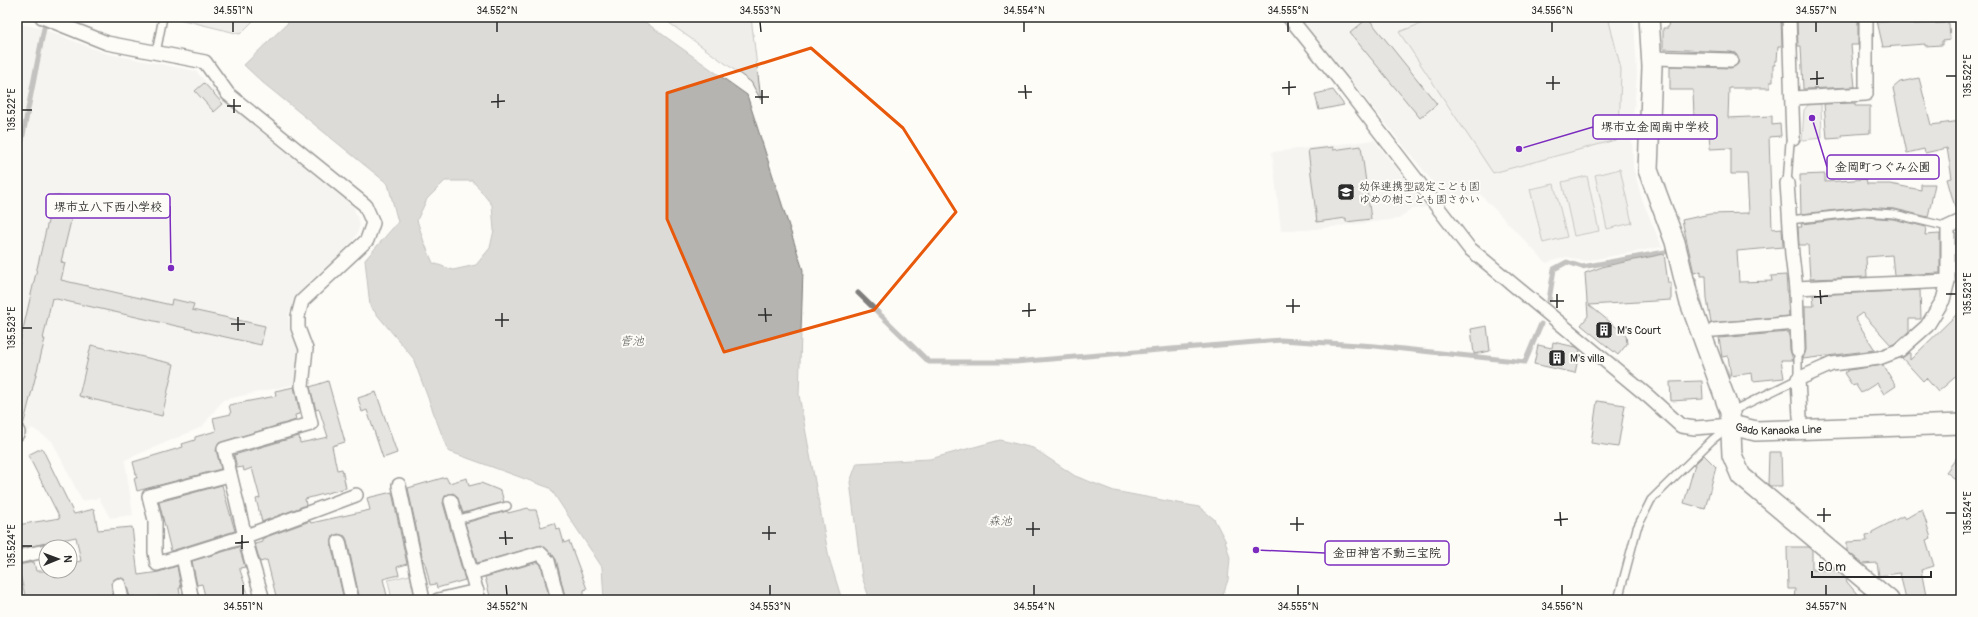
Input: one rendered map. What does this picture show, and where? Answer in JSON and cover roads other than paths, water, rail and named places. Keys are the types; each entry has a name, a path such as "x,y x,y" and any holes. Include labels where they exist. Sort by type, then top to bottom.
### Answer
{"street":[{"path":"42,17 107,43 205,62 228,94 365,205 373,223 367,240 302,301 298,316 298,328 306,349 302,386 311,424 224,449 229,475 263,600"},
{"path":"1289,17 1343,84 1469,248 1649,396 1681,426 1695,428 1731,418"},
{"path":"1649,17 1652,58 1648,170 1675,242 1690,300 1731,418 1732,455 1741,476 1888,600"},
{"path":"1789,17 1794,138"},
{"path":"1793,98 1866,94 1866,17"},
{"path":"1652,58 1731,60"},
{"path":"1787,183 1796,288 1798,350"},
{"path":"1800,417 1798,379 1832,364 1879,358 1900,350 1927,326 1943,300 1948,281 1948,226 1961,221"},
{"path":"1796,288 1948,281"},
{"path":"1714,330 1797,323"},
{"name":"Gado Kanaoka Line","path":"1731,418 1756,419 1961,412"},
{"name":"Gado Kanaoka Line","path":"1731,418 1756,431 1961,424"},
{"path":"229,475 149,496 155,520 157,564 246,536 356,495"},
{"path":"399,485 423,600"},
{"path":"438,600 478,596 450,502"},
{"path":"339,542 352,600"},
{"path":"17,557 38,552"},
{"path":"471,573 540,553 548,561 558,600"},
{"path":"183,557 192,600"},
{"path":"119,585 122,600"}],"lane":[{"path":"156,53 163,17"},
{"path":"1787,183 1790,142 1794,138"},
{"path":"1789,220 1864,212 1894,214 1948,226"},
{"path":"1618,600 1637,528 1651,500 1712,440 1731,418 1798,379 1798,350"},
{"path":"456,520 507,506"}],"water":[{"name":"菅池","path":"294,17 638,17 747,95 803,270 799,395 829,558 842,600 604,600 602,567 550,488 448,451 413,358 370,306 365,260 398,222 388,184 262,82 244,65","holes":["445,181 473,181 492,205 494,230 490,248 476,265 453,270 433,263 417,220 427,199"]},
{"name":"森池","path":"1000,440 1033,448 1075,476 1114,491 1199,507 1214,519 1225,540 1230,558 1228,580 1221,600 870,600 862,577 850,482 857,463 930,459"}],"waterway":[{"path":"17,165 46,18"},
{"path":"1549,300 1554,269 1567,262 1582,267 1665,252"},
{"path":"1694,279 1702,310"},
{"path":"858,293 929,362 1015,362 1281,340 1375,346 1525,362 1541,324"},
{"path":"1720,359 1728,376"}],"place":[{"name":"金岡町つぐみ公園","path":"1812,118"},
{"name":"堺市立金岡南中学校","path":"1519,149"},
{"name":"幼保連携型認定こども園 ゆめの樹こども園さかい","path":"1346,192"},
{"name":"堺市立八下西小学校","path":"171,268"},
{"name":"M's Court","path":"1604,330"},
{"name":"M's villa","path":"1557,358"},
{"name":"金田神宮不動三宝院","path":"1256,550"}]}
